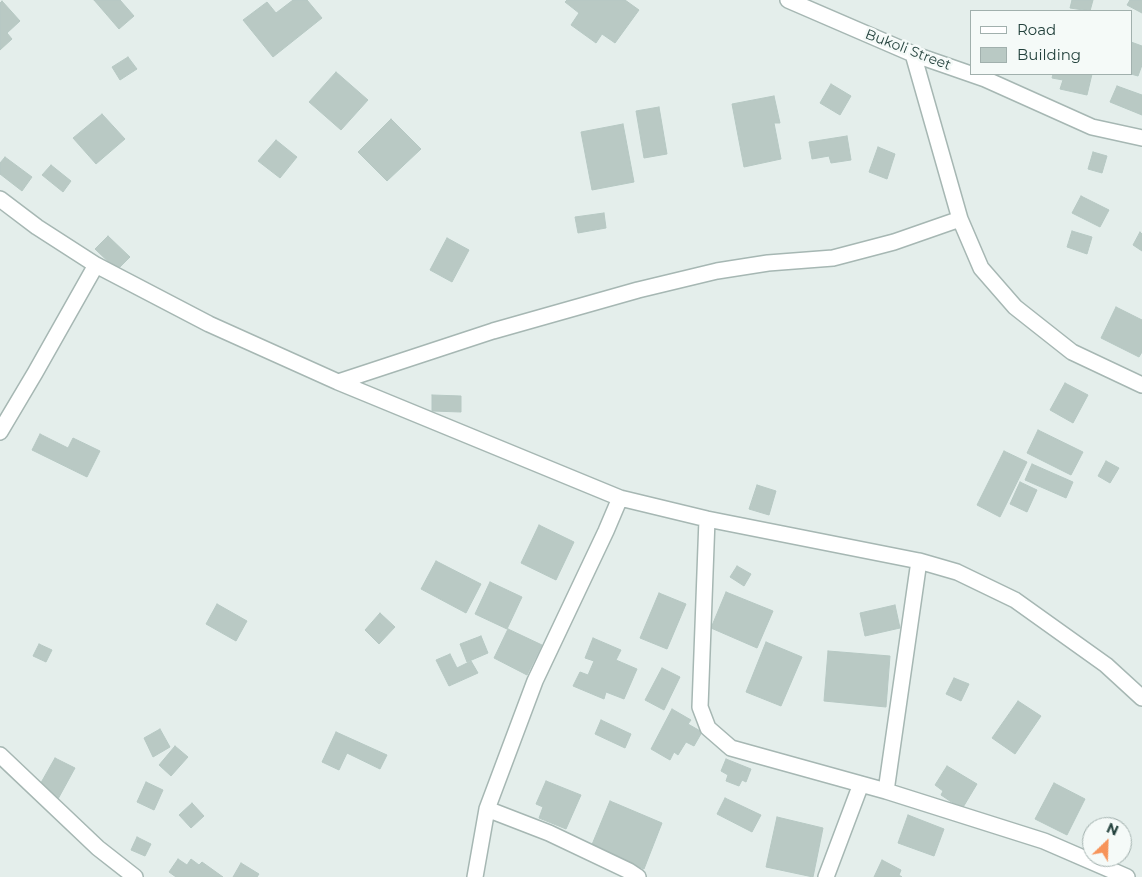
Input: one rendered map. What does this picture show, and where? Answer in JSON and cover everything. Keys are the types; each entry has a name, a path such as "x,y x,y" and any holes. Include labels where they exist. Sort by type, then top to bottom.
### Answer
{"street":[{"name":"Bukoli Street","path":"788,0 913,54 970,74"},
{"path":"913,54 960,218 981,268 1015,307 1072,352 1142,385"},
{"name":"Bukoli Street","path":"973,75 1092,127 1142,138"},
{"path":"0,199 37,227 96,265 208,324 338,382 620,498 707,518 919,561 957,572 1015,600 1106,665 1142,698"},
{"path":"338,382 493,331 638,290 718,270 768,263 833,258 894,242 960,218"},
{"path":"0,432 36,373 96,265"},
{"path":"475,877 487,808 535,681 620,498"},
{"path":"707,518 700,707 708,728 731,748 886,791 1044,842 1127,877"},
{"path":"886,791 919,561"},
{"path":"0,755 98,848 135,877"},
{"path":"826,877 861,784"},
{"path":"487,808 548,833 638,877"}],"building":[{"path":"94,0 120,0 134,16 119,29"},
{"path":"293,0 307,0 322,18 273,57 243,20 267,2 276,13"},
{"path":"567,0 625,0 639,10 615,43 602,34 596,43 571,25 579,13 565,2"},
{"path":"1072,0 1093,0 1090,10 1070,8"},
{"path":"1130,0 1142,0 1142,13 1127,5"},
{"path":"2,1 20,21 7,33 12,39 0,50 0,3"},
{"path":"1132,42 1142,46 1142,65 1138,76 1132,74"},
{"path":"128,57 137,69 120,80 112,67"},
{"path":"336,72 368,100 341,130 309,102"},
{"path":"1053,75 1092,75 1087,95 1060,89 1063,80 1052,78"},
{"path":"831,84 851,96 840,115 820,103"},
{"path":"1117,86 1142,95 1142,115 1110,102"},
{"path":"774,96 780,123 774,123 781,159 744,167 732,104"},
{"path":"659,107 667,154 644,158 636,111"},
{"path":"102,114 125,139 96,164 73,138"},
{"path":"391,119 421,149 387,181 358,152"},
{"path":"623,124 634,182 592,190 581,132"},
{"path":"847,136 851,160 831,163 829,156 812,159 809,142"},
{"path":"276,140 297,157 280,178 258,161"},
{"path":"878,147 895,154 887,179 869,172"},
{"path":"1093,152 1107,156 1102,173 1088,169"},
{"path":"5,157 32,177 22,191 0,174 0,163"},
{"path":"51,165 71,181 63,192 42,175"},
{"path":"1081,196 1109,210 1100,227 1072,213"},
{"path":"604,213 606,228 578,233 575,217"},
{"path":"1072,231 1092,237 1087,254 1067,247"},
{"path":"1140,232 1142,234 1142,251 1133,245"},
{"path":"108,236 130,257 117,270 95,249"},
{"path":"447,238 469,250 452,282 430,270"},
{"path":"1116,307 1142,320 1142,352 1139,357 1101,338"},
{"path":"1065,383 1088,395 1073,423 1050,410"},
{"path":"432,395 461,396 461,412 432,411"},
{"path":"1038,430 1083,452 1071,475 1027,453"},
{"path":"40,434 68,448 73,438 100,451 87,477 32,450"},
{"path":"1004,451 1027,462 1000,517 977,505"},
{"path":"1106,461 1119,468 1110,483 1098,476"},
{"path":"1032,464 1073,482 1066,498 1025,480"},
{"path":"1020,482 1037,490 1027,512 1010,504"},
{"path":"757,485 776,491 769,515 749,509"},
{"path":"539,525 574,542 556,580 521,563"},
{"path":"436,561 481,584 466,613 421,589"},
{"path":"737,566 751,574 744,586 730,577"},
{"path":"490,582 522,597 507,629 475,614"},
{"path":"726,592 773,611 757,648 711,628"},
{"path":"659,593 686,604 667,649 640,638"},
{"path":"217,604 247,621 236,641 206,624"},
{"path":"895,605 900,628 865,636 860,613"},
{"path":"380,613 395,627 379,644 365,630"},
{"path":"508,629 542,645 527,675 494,658"},
{"path":"481,636 488,653 467,662 460,644"},
{"path":"593,638 621,650 616,660 637,669 624,699 606,692 604,699 573,686 580,672 588,675 594,661 585,658"},
{"path":"766,642 802,657 781,706 746,692"},
{"path":"39,644 52,650 46,662 33,656"},
{"path":"828,651 890,656 886,707 824,701"},
{"path":"450,654 457,668 471,661 478,673 449,686 436,660"},
{"path":"662,668 680,677 664,710 645,700"},
{"path":"954,678 969,684 961,701 946,694"},
{"path":"1018,701 1041,716 1015,754 992,738"},
{"path":"672,709 691,720 688,724 702,732 694,746 686,742 678,755 674,752 670,760 651,749"},
{"path":"601,720 631,734 625,748 595,734"},
{"path":"160,729 170,747 153,757 144,738"},
{"path":"336,732 387,755 380,769 347,753 339,770 322,762"},
{"path":"175,746 188,757 171,776 159,765"},
{"path":"55,758 75,768 58,799 38,788"},
{"path":"726,759 751,769 746,782 742,780 739,786 726,781 728,775 721,771"},
{"path":"947,766 977,784 962,809 941,795 943,791 935,785"},
{"path":"546,781 581,795 566,829 539,818 543,807 536,804"},
{"path":"146,782 163,790 154,810 137,802"},
{"path":"1054,783 1085,799 1067,835 1035,819"},
{"path":"725,798 761,815 752,832 717,814"},
{"path":"610,801 662,823 644,869 591,847"},
{"path":"192,803 204,816 191,828 179,815"},
{"path":"908,815 944,829 934,856 898,843"},
{"path":"777,817 823,828 813,877 766,867"},
{"path":"137,837 151,844 145,856 131,850"},
{"path":"178,859 187,865 191,859 199,865 202,862 223,877 176,877 169,872"},
{"path":"882,860 901,870 899,875 902,877 874,877"},
{"path":"241,863 259,874 257,877 233,877"}]}
